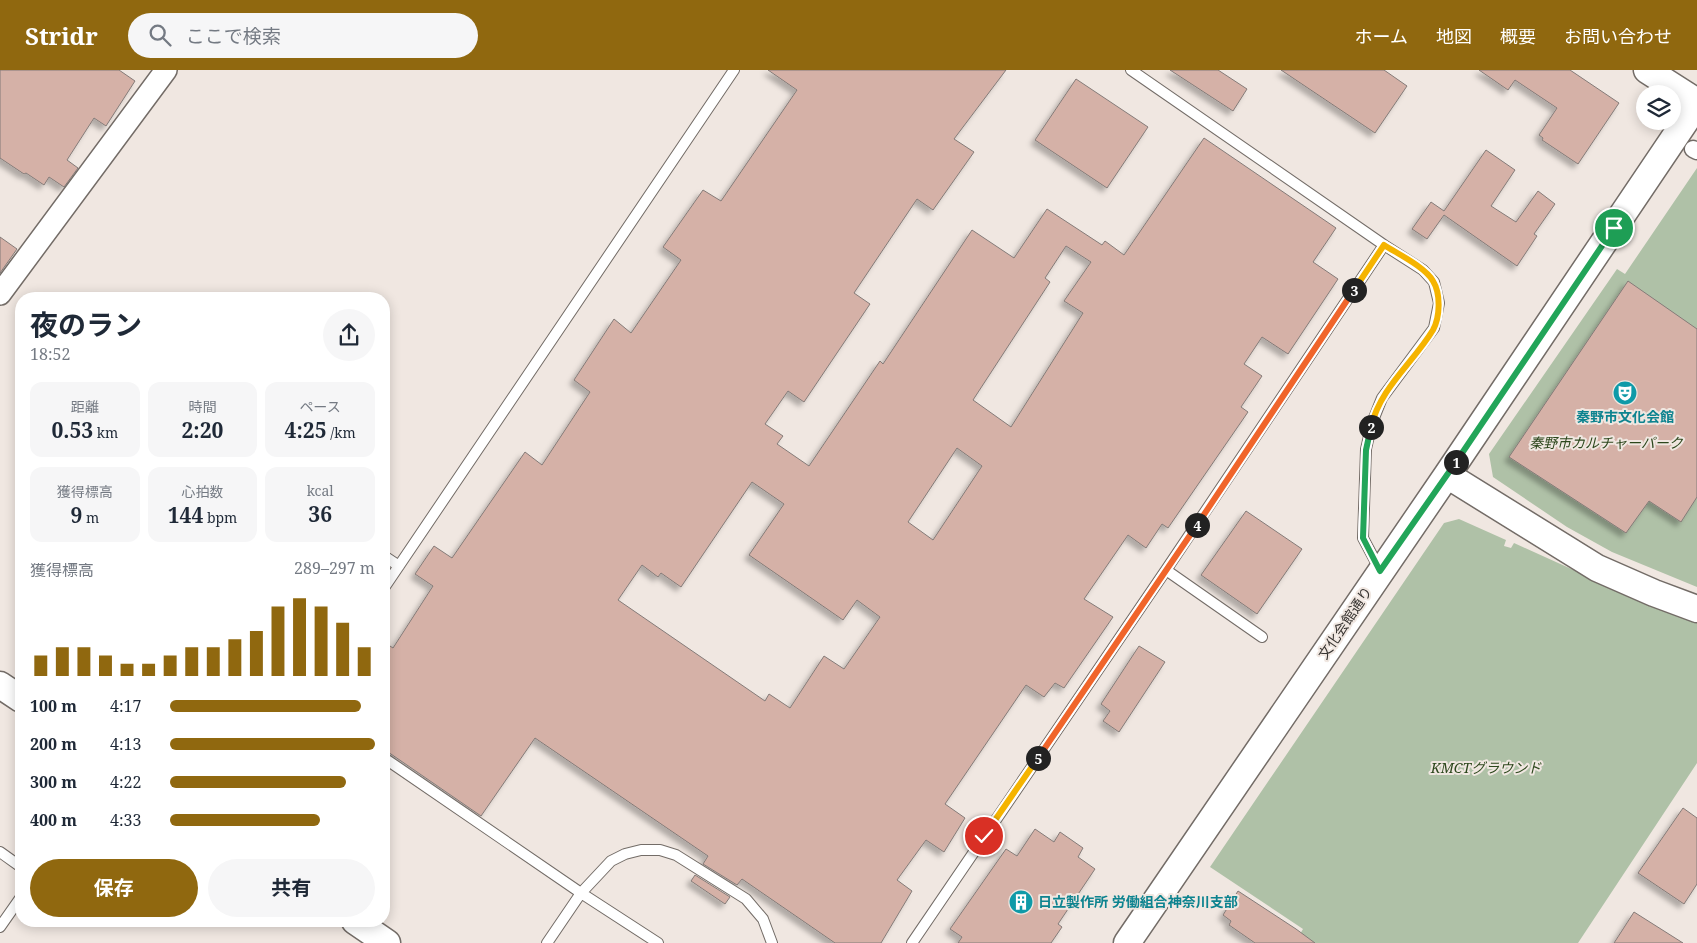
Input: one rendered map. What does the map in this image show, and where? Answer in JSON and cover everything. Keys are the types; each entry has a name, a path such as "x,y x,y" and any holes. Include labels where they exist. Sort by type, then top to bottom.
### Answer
{"street":[{"path":"0,294 166,70"},
{"path":"1647,70 1697,103"},
{"name":"文化会館通り","path":"1127,943 1380,571 1447,476 1697,103"},
{"path":"1447,476 1597,568 1654,593 1697,609"},
{"path":"0,685 15,695"},
{"path":"364,927 387,943"}],"lane":[{"path":"390,579 734,70"},
{"path":"1131,70 1423,270 1434,282 1440,304 1434,328 1382,398 1372,423 1366,450 1363,538 1380,571"},
{"path":"912,943 1384,245"},
{"path":"390,560 398,566"},
{"path":"1166,570 1262,637"},
{"path":"390,762 658,943"},
{"path":"547,943 582,893 611,861 625,854 641,850 660,850 676,854 746,899 763,919 771,935 772,943"},
{"path":"0,852 15,863"},
{"path":"0,927 15,906"}],"green space":[{"name":"秦野市カルチャーパーク","path":"1697,168 1697,587 1612,552 1567,527 1493,477 1489,454 1617,269 1625,274"},
{"name":"KMCTグラウンド","path":"1459,519 1506,540 1504,546 1511,548 1514,543 1664,611 1697,620 1697,763 1578,943 1295,943 1303,929 1210,867 1444,523"}],"building":[{"path":"0,70 119,70 135,81 106,126 94,118 67,160 78,168 64,187 49,177 44,185 0,158"},
{"path":"768,70 1006,70 954,139 974,152 933,210 917,199 854,293 870,304 804,402 788,391 765,424 783,436 777,444 809,466 880,361 883,364 972,230 1014,258 1047,209 1102,245 1105,241 1124,255 1204,138 1336,228 1313,262 1338,279 1288,354 1262,337 1244,364 1262,376 1241,407 1248,412 1168,528 1162,524 1146,548 1128,535 1084,599 1113,617 1064,688 1055,683 1044,697 1026,685 945,804 965,818 944,852 926,840 897,880 912,891 881,943 835,943 742,879 737,885 703,864 708,856 535,738 481,816 390,753 390,646 393,648 433,586 415,574 434,546 452,558 525,452 542,465 590,392 574,380 614,319 631,333 681,260 663,247 703,190 721,201 797,90","holes":["1066,246 1091,262 1064,301 1083,313 1011,427 973,400 1050,282 1045,278","957,448 982,466 933,540 908,522","752,482 784,504 749,555 843,620 857,600 880,617 844,669 824,656 790,708 769,694 765,701 618,600 642,565 658,577 661,573 681,587"]},
{"path":"1170,70 1218,70 1247,89 1233,111"},
{"path":"1281,70 1384,70 1407,86 1375,133"},
{"path":"1479,70 1570,70 1619,103 1578,164 1542,140 1543,138 1539,135 1557,108 1515,80 1508,90"},
{"path":"1076,79 1148,127 1107,188 1035,140"},
{"path":"1486,150 1515,170 1491,206 1516,222 1538,191 1555,204 1534,234 1537,236 1517,266 1444,215 1427,239 1412,229 1431,202 1444,211"},
{"path":"0,237 17,249 0,273"},
{"name":"秦野市カルチャーパーク","path":"1628,281 1697,329 1697,497 1681,522 1649,501 1626,533 1509,457"},
{"path":"1246,511 1302,549 1257,614 1201,575"},
{"path":"1139,646 1165,662 1119,732 1103,721 1110,711 1101,704"},
{"path":"1683,808 1697,818 1697,884 1684,904 1638,873"},
{"name":"日立製作所 労働組合神奈川支部","path":"1035,829 1054,842 1060,832 1083,848 1078,857 1095,869 1058,924 1062,927 1051,943 958,943 962,937 950,929 1006,849 1017,856"},
{"path":"695,875 730,897 725,904 691,881"},
{"path":"1238,891 1315,943 1255,943 1229,925 1231,921 1223,915"},
{"path":"1634,912 1683,943 1614,943"}],"place":[{"name":"秦野市文化会館","path":"1625,393"},
{"name":"日立製作所 労働組合神奈川支部","path":"1021,902"}],"route":[{"path":"984,836 1166,570 1384,245 1423,270 1434,282 1440,304 1434,328 1382,398 1372,423 1366,450 1363,538 1380,571 1447,476 1614,228"}]}
